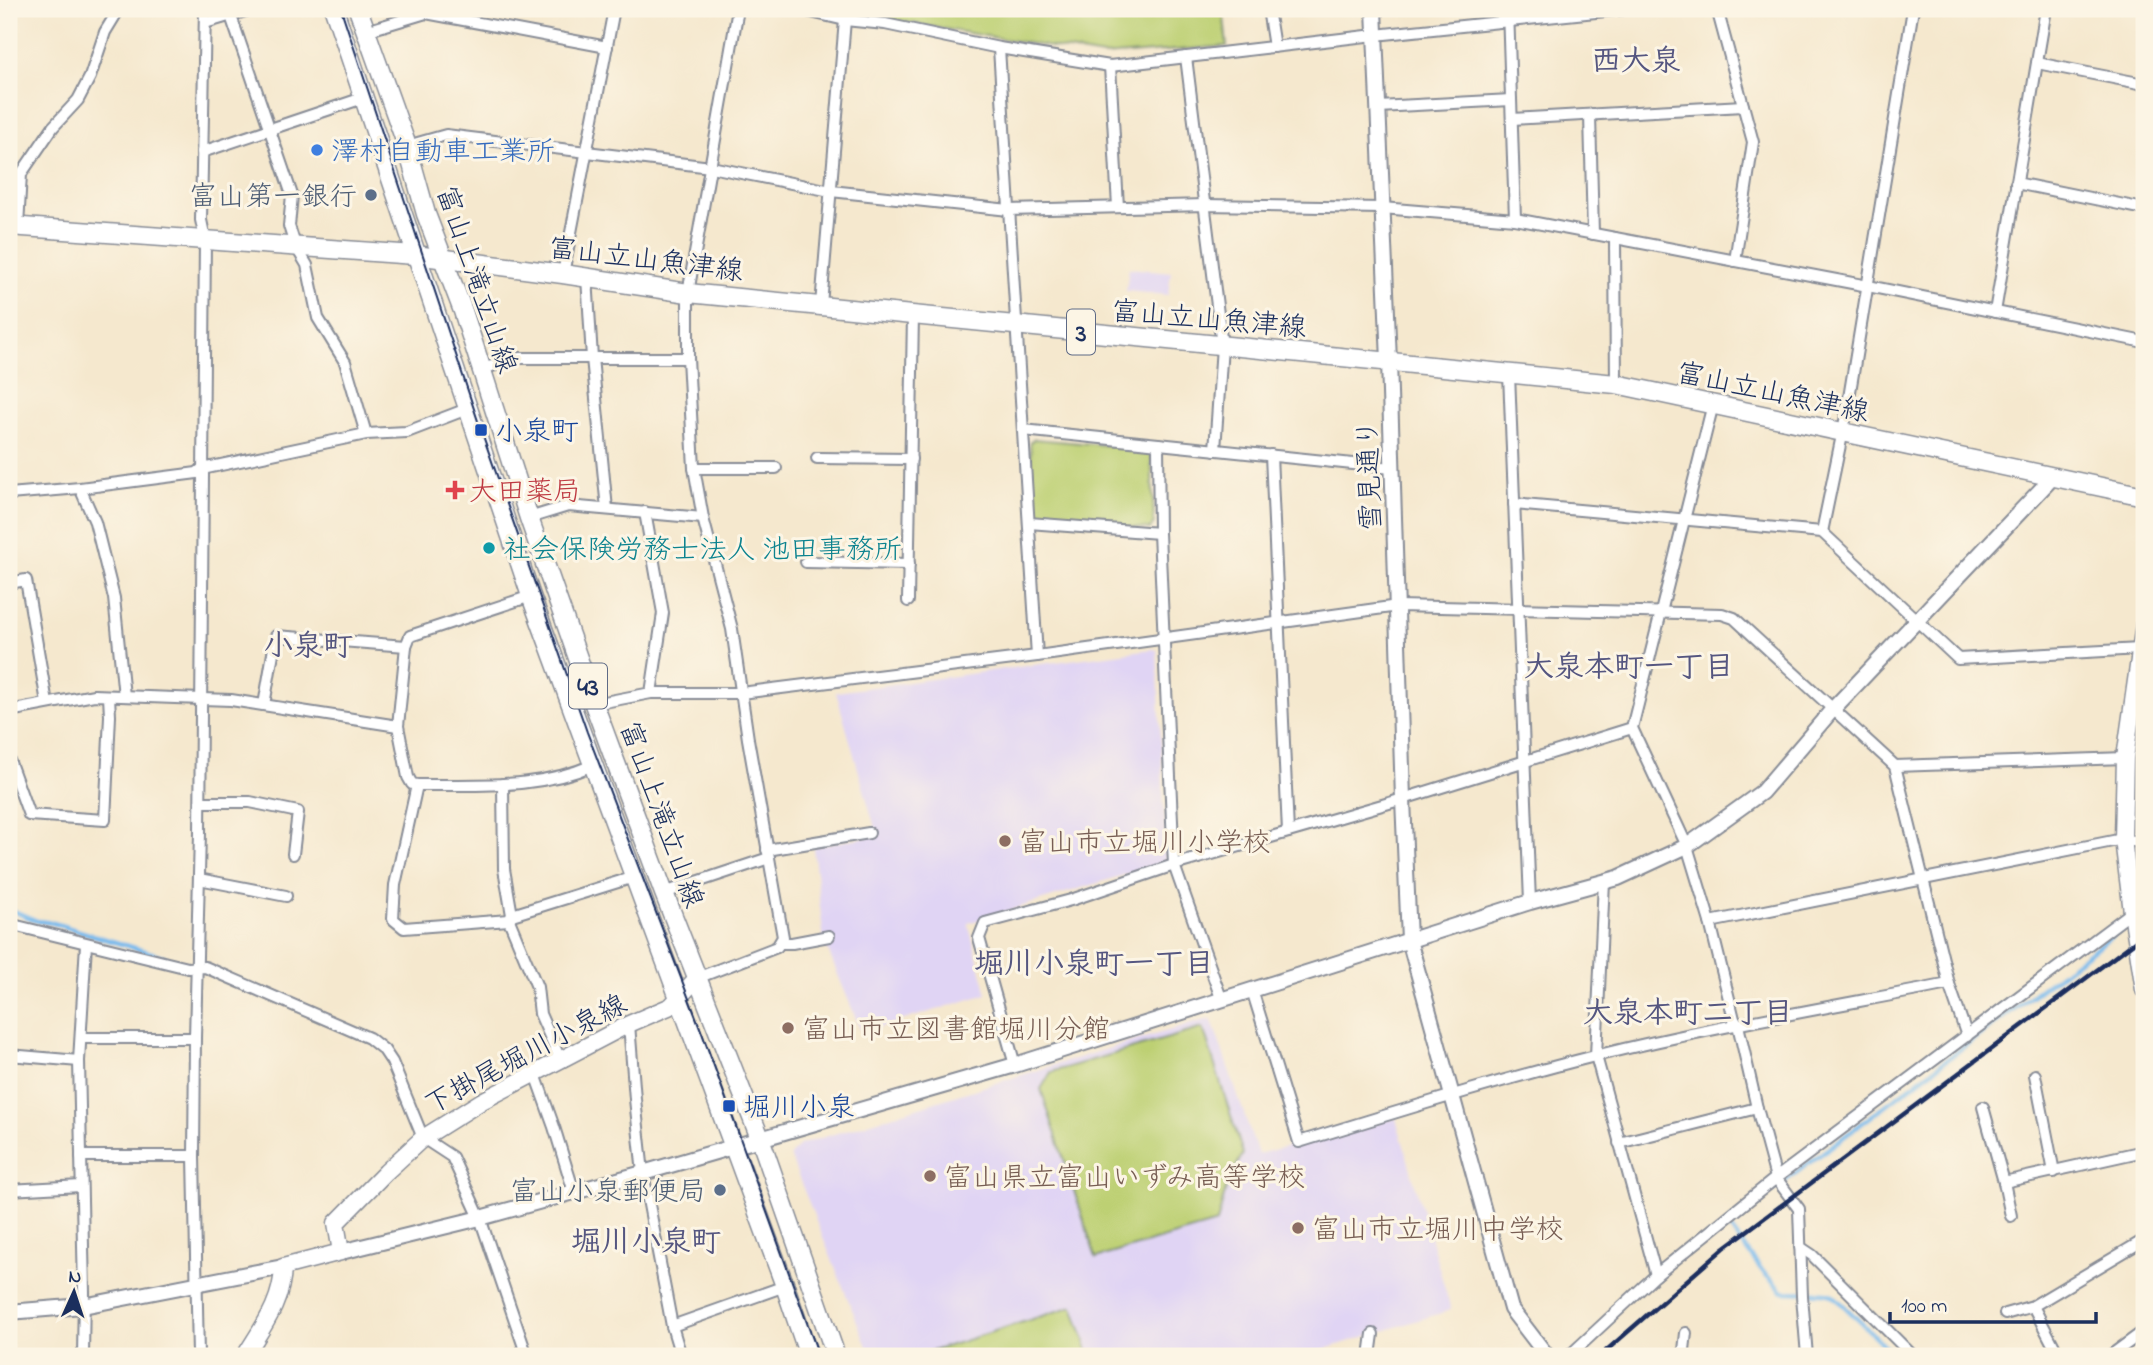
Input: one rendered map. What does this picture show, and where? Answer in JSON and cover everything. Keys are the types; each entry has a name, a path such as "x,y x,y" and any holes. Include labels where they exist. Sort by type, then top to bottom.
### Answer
{"main road":[{"name":"富山上滝立山線","path":"334,9 531,596 809,1356"},
{"name":"富山上滝立山線","path":"359,9 407,146 426,214 444,258 529,518 594,704 760,1138 836,1356"},
{"name":"富山立山魚津線","path":"13,226 415,255 688,293 1616,384 2144,496"},
{"path":"2144,624 2125,758 2123,839 2144,990"},
{"name":"下掛尾堀川小泉線","path":"341,1252 336,1223 423,1138 482,1101 629,1024 671,1006 697,978"},
{"path":"245,1356 275,1306 283,1286 283,1267 341,1252"}],"street":[{"path":"13,226 21,174 52,127 78,100 90,77 105,32 119,9"},
{"path":"198,1356 194,1156 202,699 205,239 201,220 205,9"},
{"path":"205,23 252,9"},
{"path":"563,274 614,9"},
{"path":"697,978 777,947 783,937 732,629 703,519 694,468 688,358 688,293 738,9"},
{"path":"798,9 846,14 999,47 1110,66 1625,9"},
{"path":"1268,9 1274,47"},
{"name":"雪見通り","path":"1374,9 1409,940 1511,1309 1547,1356"},
{"path":"1508,9 1515,219"},
{"path":"1717,9 1752,142 1735,261"},
{"path":"1822,532 1843,432 1913,9"},
{"path":"1995,312 2046,9"},
{"path":"366,31 426,11 607,47"},
{"path":"821,305 846,14"},
{"path":"231,16 292,195 289,226 295,245 307,265 318,318 345,362 366,434"},
{"path":"999,47 1037,656"},
{"path":"1186,57 1222,345 1215,450"},
{"path":"2037,63 2144,84"},
{"path":"1110,66 1118,207"},
{"path":"202,152 363,98"},
{"path":"1378,107 1511,100"},
{"path":"1512,119 1743,106"},
{"path":"1590,115 1593,234"},
{"path":"407,146 446,135 711,167 831,191 1009,210 1205,205 1382,208 1515,219 2144,342"},
{"path":"9,169 21,174"},
{"path":"2017,183 2144,209"},
{"path":"1615,238 1616,384"},
{"path":"587,277 607,509"},
{"path":"908,601 913,315"},
{"path":"482,369 519,358 688,358"},
{"path":"1509,374 1530,902"},
{"path":"1713,404 1632,728 1687,846 1710,922 1734,1019 1738,1025 1776,1178 1799,1209 1807,1356"},
{"path":"9,494 197,474 202,469 366,434 407,432 467,409"},
{"path":"1023,430 1392,468"},
{"path":"1158,444 1159,533 1174,865 1221,998"},
{"path":"1271,455 1288,832"},
{"path":"817,458 911,459"},
{"path":"694,468 776,468"},
{"path":"341,1252 480,1218 734,1148 760,1138 1015,1065 1530,902 1618,878 1687,846 1762,792 1833,709 2052,478"},
{"path":"80,488 95,522 114,598 124,696"},
{"path":"1514,504 1822,532 1958,659 2140,649"},
{"path":"529,518 568,506 703,519"},
{"path":"645,512 663,613 651,693"},
{"path":"1029,523 1159,533"},
{"path":"806,562 909,564"},
{"path":"9,583 26,580 47,703"},
{"path":"531,596 410,636 406,646 398,726 408,777 412,784 417,785 542,782 593,765"},
{"path":"594,704 651,693 741,694 1398,606 1722,614 1734,618 1895,766 1949,984 1967,1036"},
{"path":"264,705 276,636 406,646"},
{"path":"9,711 94,695 231,700 398,726"},
{"path":"9,760 29,816 105,820 109,696"},
{"path":"1015,1065 979,938 985,923 1071,900 1174,865 1403,799 1632,728"},
{"path":"1895,766 2125,758"},
{"path":"503,784 504,869 510,918 537,987 540,1014 561,1059"},
{"path":"417,785 395,885 393,919 404,928 510,918 634,877"},
{"path":"201,802 250,802 298,812 293,854"},
{"path":"664,892 768,854 869,832"},
{"path":"1710,922 2123,839 2144,843"},
{"path":"198,879 286,896"},
{"path":"1604,881 1596,1056 1656,1275"},
{"path":"1569,1356 1656,1275 1776,1178 2132,912"},
{"path":"9,923 188,968 205,967 369,1038 384,1050 392,1062 423,1138 452,1157 480,1218 527,1356"},
{"path":"780,943 829,936"},
{"path":"83,1356 79,1061 86,944"},
{"path":"1252,990 1299,1142 1596,1056 1949,984"},
{"path":"629,1024 643,1173 672,1326 681,1356"},
{"path":"81,1038 195,1038"},
{"path":"9,1055 79,1061"},
{"path":"535,1074 574,1192"},
{"path":"2035,1075 2054,1171"},
{"path":"1983,1107 2011,1216"},
{"path":"1619,1143 1757,1108"},
{"path":"2004,1182 2144,1151"},
{"path":"81,1156 194,1156"},
{"path":"9,1190 81,1186"},
{"path":"2005,1314 2033,1306 2144,1240"},
{"path":"1800,1247 1812,1255 1913,1356"},
{"path":"9,1312 83,1306 283,1267"},
{"path":"672,1326 785,1286"},
{"path":"2033,1306 2059,1356"},
{"path":"2110,1356 2144,1331"},
{"path":"1686,1333 1686,1356"},
{"path":"1370,1356 1373,1334"}],"shaded area":[{"path":"1129,268 1171,272 1168,295 1126,291"},
{"name":"富山市立堀川小学校","path":"1157,650 1166,858 1163,863 968,923 987,994 862,1033 824,941 813,847 877,835 836,692"},
{"path":"1211,1018 1258,1154 1396,1118 1451,1310 1312,1353 1312,1356 871,1356 790,1156 799,1145"}],"green space":[{"path":"890,9 1223,9 1227,46 1103,56 887,19"},
{"path":"1034,439 1151,449 1154,523 1150,529 1039,519 1034,513 1030,442"},
{"path":"1203,1028 1243,1154 1228,1181 1217,1223 1096,1258 1041,1089 1051,1072"},
{"path":"1073,1306 1090,1356 917,1356"}],"waterway":[{"path":"9,909 37,921 53,923 164,957"},
{"path":"1729,1223 2130,922"},
{"path":"1727,1224 1764,1273 1783,1292 1833,1295 1895,1356"}],"tram line":[{"path":"341,9 481,430 587,732 702,1033 819,1356"}],"railway":[{"path":"1600,1356 1724,1248 2144,935"}],"place":[{"name":"澤村自動車工業所","path":"317,150"},
{"name":"富山第一銀行","path":"371,195"},
{"name":"小泉町","path":"481,430"},
{"name":"大田薬局","path":"455,490"},
{"name":"社会保険労務士法人 池田事務所","path":"489,548"},
{"name":"富山市立堀川小学校","path":"1005,841"},
{"name":"富山市立図書館堀川分館","path":"788,1028"},
{"name":"堀川小泉","path":"729,1106"},
{"name":"富山県立富山いずみ高等学校","path":"930,1176"},
{"name":"富山小泉郵便局","path":"720,1190"},
{"name":"富山市立堀川中学校","path":"1298,1228"}],"district":[{"name":"西大泉","path":"1636,60"},
{"name":"小泉町","path":"308,645"},
{"name":"大泉本町一丁目","path":"1629,666"},
{"name":"堀川小泉町一丁目","path":"1094,963"},
{"name":"大泉本町二丁目","path":"1688,1012"},
{"name":"堀川小泉町","path":"646,1241"}]}
